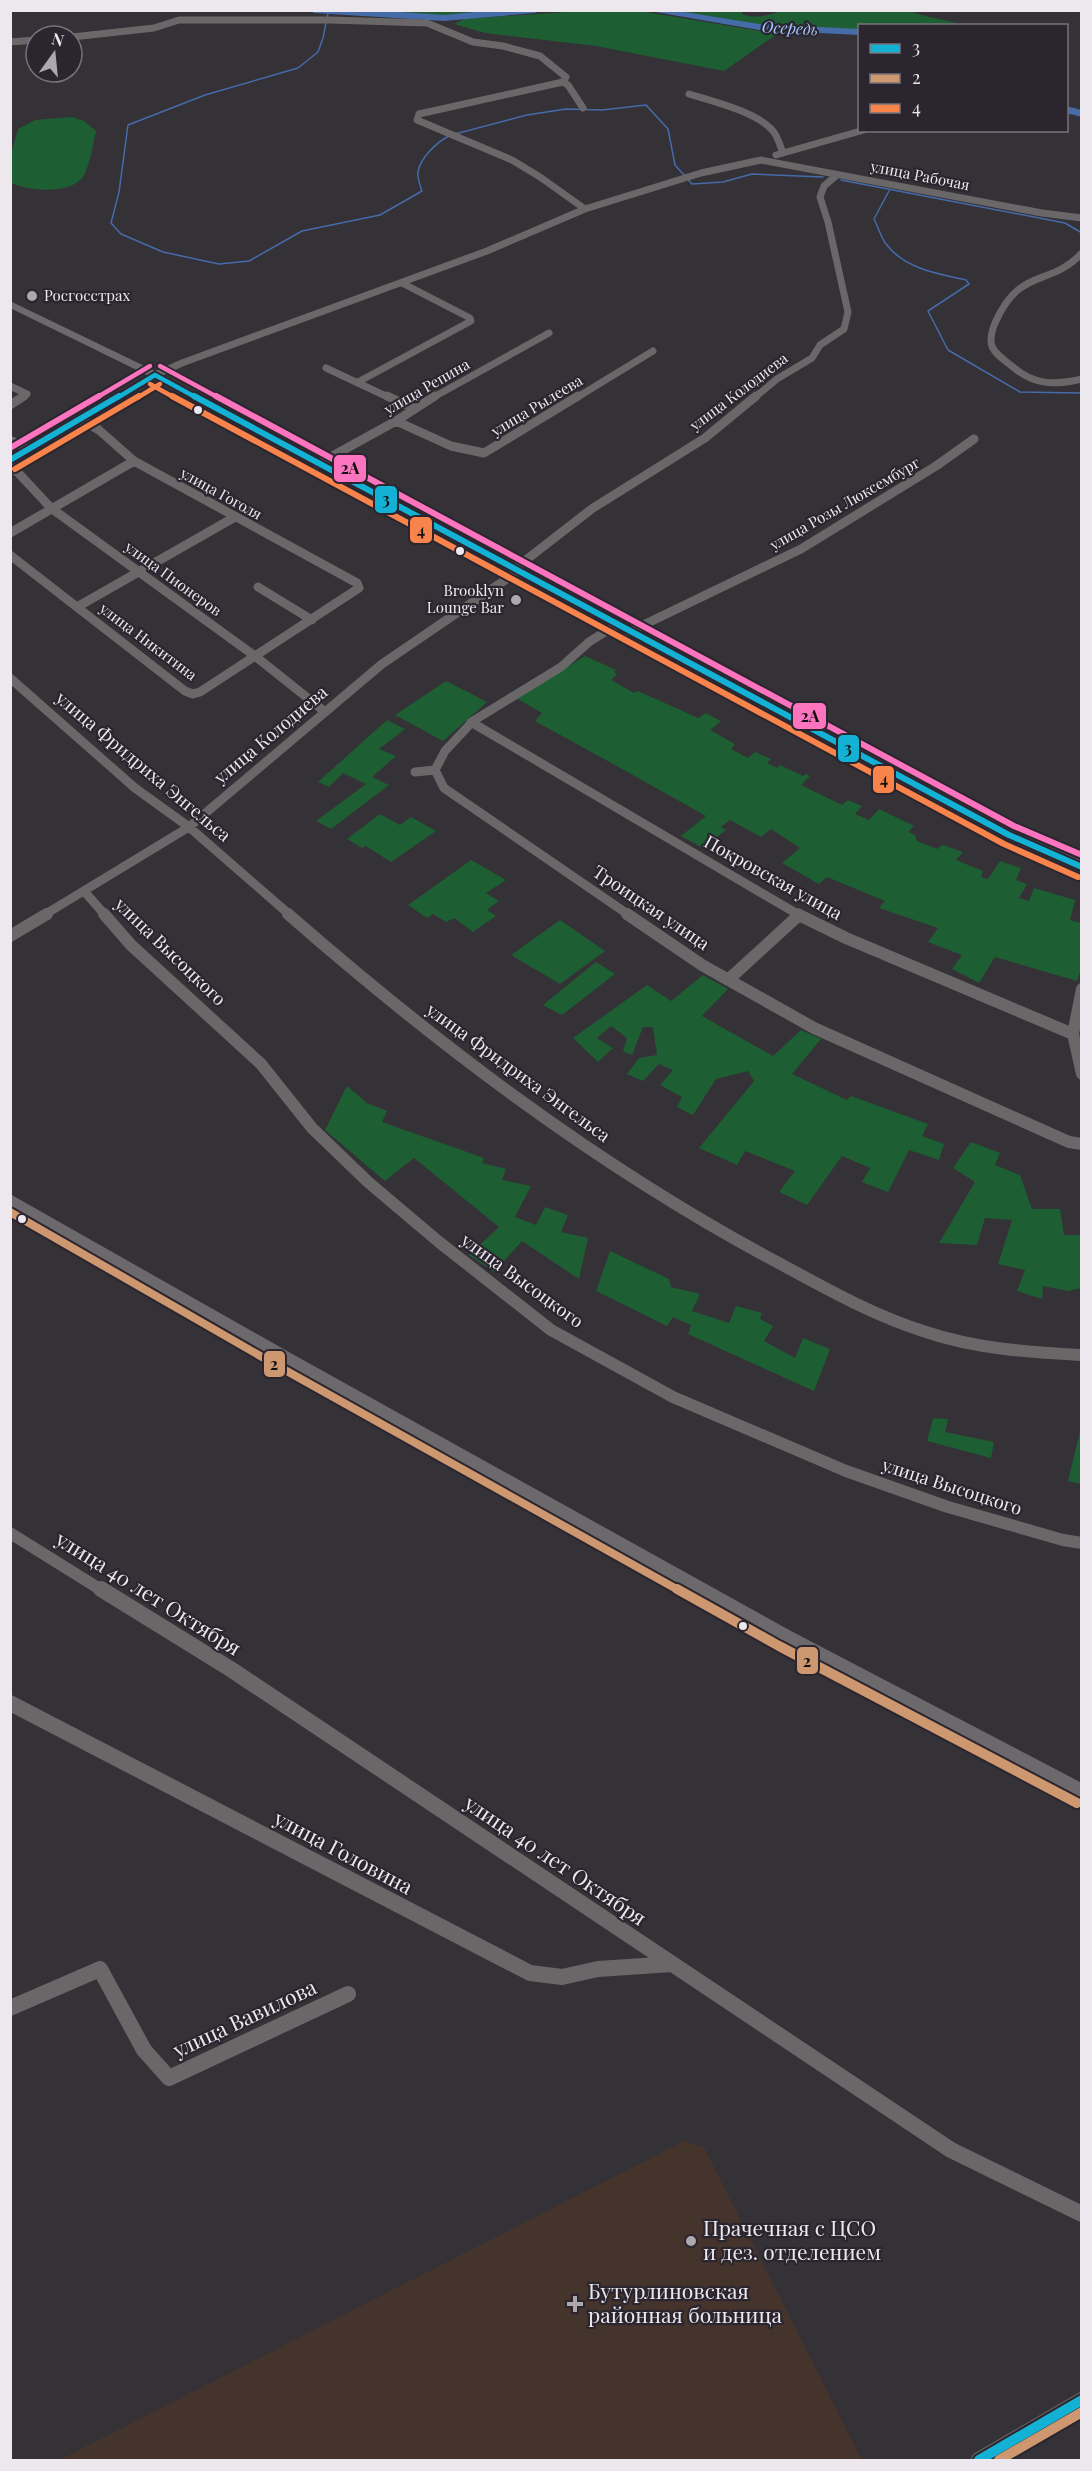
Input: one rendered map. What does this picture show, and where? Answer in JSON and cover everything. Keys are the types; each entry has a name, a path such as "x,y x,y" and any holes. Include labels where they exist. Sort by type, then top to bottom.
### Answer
{"street":[{"path":"84,36 154,28 178,20 320,19 438,26 473,42 503,46 540,56 566,77 563,82 419,114 417,120 429,127 510,159 533,172 585,209"},
{"path":"563,82 583,108"},
{"path":"690,94 733,109 764,125 773,132 783,153"},
{"name":"улица Рабочая","path":"10,462 29,448 155,375 487,251 585,209 701,173 761,160 858,132"},
{"name":"улица Рабочая","path":"761,160 1077,218"},
{"name":"улица Колодиева","path":"10,936 189,827 324,711 400,651 515,571 593,508 705,438 777,379 812,358 820,345 844,329 848,312 833,241 820,197 824,186 837,175"},
{"path":"1082,253 1068,265 1018,287 1006,300 990,336 989,344 993,350 1031,381 1057,385 1082,379"},
{"path":"358,382 471,321 470,318 402,283"},
{"path":"10,304 155,375 1009,836 1082,867"},
{"name":"улица Репина","path":"318,464 396,421 413,408 549,333"},
{"name":"улица Рылеева","path":"396,421 459,448 484,453 653,351"},
{"path":"326,368 413,408"},
{"path":"10,386 24,392 27,396 10,405"},
{"name":"улица Гоголя","path":"80,419 99,430 134,461 357,584"},
{"name":"улица Розы Люксембург","path":"630,632 801,549 936,466 974,439"},
{"path":"10,440 29,448"},
{"path":"10,533 134,461"},
{"name":"улица Пионеров","path":"10,462 51,508 255,656 324,711"},
{"path":"77,607 235,517"},
{"name":"улица Никитина","path":"10,555 189,693 200,692 312,620 358,590 357,584"},
{"path":"258,587 312,620"},
{"path":"415,772 435,770 440,758 457,735 471,722 562,666 586,644 616,625"},
{"name":"улица Фридриха Энгельса","path":"10,678 135,788 189,827 364,980 569,1136 728,1236 868,1311 928,1333 1020,1351 1082,1355"},
{"name":"Покровская улица","path":"471,722 799,915 846,938 1073,1034"},
{"name":"Троицкая улица","path":"435,770 444,788 702,965 814,1028 1070,1142 1082,1144"},
{"name":"улица Высоцкого","path":"84,891 131,945 261,1064 312,1128 368,1182 439,1242 551,1330 674,1397 846,1471 948,1507 1063,1540 1082,1542"},
{"path":"728,980 799,915"},
{"path":"1082,988 1073,1034 1082,1074"},
{"path":"10,1200 281,1356 784,1637 1082,1794"},
{"name":"улица 40 лет Октября","path":"10,1533 232,1670 951,2150 1082,2214"},
{"name":"улица Головина","path":"10,1703 530,1973 562,1977 598,1968 672,1964"},
{"name":"улица Вавилова","path":"10,2008 100,1969 144,2050 169,2078 348,1994"},
{"path":"979,2460 1082,2400"}],"shaded area":[{"name":"Бутурлиновская районная больница","path":"684,2141 704,2147 862,2460 59,2460"}],"green space":[{"path":"634,10 777,34 724,71 596,46 485,33 454,24 464,19"},
{"path":"512,11 436,16 386,12"},
{"path":"667,11 743,11 742,14 747,16 766,15 780,11 909,11 960,24 858,24 858,34 789,30"},
{"path":"72,117 84,121 96,131 89,163 80,180 72,185 51,190 29,188 11,183 11,153 18,129 35,120"},
{"path":"585,656 616,670 614,672 617,674 611,680 634,693 638,691 698,718 706,713 721,721 710,730 735,744 731,749 748,758 755,752 771,759 767,763 777,768 780,765 803,776 806,774 810,776 801,785 842,805 848,800 862,806 855,814 869,820 879,809 914,826 908,832 915,835 917,841 937,849 943,845 963,852 956,860 983,871 981,877 988,879 1000,861 1021,868 1016,880 1027,884 1019,898 1029,901 1034,888 1075,900 1070,920 1081,923 1081,969 1077,981 995,957 979,983 952,969 962,955 928,942 938,928 879,908 885,901 827,877 819,884 782,863 800,848 771,829 761,837 730,820 721,827 726,830 703,848 681,836 706,816 535,721 542,713 516,698"},
{"path":"446,681 487,702 443,741 395,715"},
{"path":"387,720 405,729 379,749 396,756 372,777 389,785 331,829 316,821 366,784 343,773 329,787 318,782"},
{"path":"380,814 400,825 411,817 436,831 391,862 366,846 362,848 347,839"},
{"path":"471,860 506,880 486,893 499,901 487,910 496,916 473,932 454,918 446,922 433,914 427,918 408,905"},
{"path":"560,920 605,951 560,984 511,955"},
{"path":"596,962 615,974 562,1015 543,1005"},
{"path":"703,975 728,989 702,1016 773,1056 801,1030 821,1039 792,1074 847,1100 851,1096 928,1124 922,1136 944,1144 939,1160 909,1150 888,1192 862,1182 870,1168 842,1156 807,1205 779,1192 795,1171 745,1151 737,1165 699,1148 754,1081 748,1071 716,1079 693,1115 677,1107 682,1097 660,1085 673,1070 659,1064 643,1081 627,1074 639,1058 657,1055 653,1027 643,1027 632,1055 623,1051 627,1038 611,1026 597,1038 613,1048 598,1062 573,1038 647,985 671,1001"},
{"path":"347,1086 367,1103 387,1111 382,1122 484,1158 482,1163 506,1169 502,1180 531,1186 515,1217 536,1225 545,1207 568,1215 561,1232 588,1238 579,1279 522,1241 494,1272 469,1255 499,1227 414,1158 385,1181 325,1130"},
{"path":"971,1142 1000,1153 995,1165 1020,1175 1032,1209 1060,1209 1064,1235 1081,1235 1081,1288 1068,1291 1043,1286 1042,1299 1017,1291 1025,1270 998,1264 1012,1220 985,1218 977,1245 939,1243 975,1182 953,1168"},
{"path":"610,1251 669,1279 671,1287 700,1294 692,1311 729,1323 736,1306 762,1313 760,1319 773,1326 764,1341 795,1358 803,1338 830,1349 814,1391 688,1334 691,1325 673,1317 667,1326 596,1291"},
{"path":"933,1418 948,1419 945,1432 994,1442 991,1458 927,1441"},
{"path":"1081,1427 1081,1484 1068,1481"}],"waterway":[{"name":"Осередь","path":"314,10 444,18 535,10"},
{"name":"Осередь","path":"649,10 759,27 858,32"},
{"path":"328,13 318,52 298,68 205,95 128,125 119,192 111,223 121,234 163,252 219,264 249,261 302,231 380,215 422,191 418,174 419,167 434,146 449,136"},
{"path":"455,134 527,115 566,109 602,110 646,105 668,129 675,165 692,184 723,182 752,174 823,177"},
{"name":"Осередь","path":"1068,110 1082,114"},
{"path":"841,180 1065,223 1082,233"},
{"path":"889,191 874,219 886,244 912,265 933,273 966,280 969,284 928,311 948,350 1020,392 1082,393"}],"transit line":[{"name":"2А","path":"10,448 150,366"},
{"name":"2А","path":"160,366 1014,826 1082,855"},
{"name":"3","path":"155,375 1009,835 1082,867"},
{"name":"3","path":"10,460 155,375"},
{"name":"4","path":"150,384 1004,844 1078,877"},
{"name":"4","path":"15,469 160,384"},
{"name":"2","path":"10,1212 276,1365 779,1646 1077,1803"},
{"name":"3","path":"979,2460 1082,2400"},
{"name":"2","path":"999,2460 1082,2412"}],"place":[{"name":"Росгосстрах","path":"32,296"},
{"name":"Brooklyn Lounge Bar","path":"516,600"},
{"name":"Прачечная с ЦСО и дез. отделением","path":"691,2241"},
{"name":"Бутурлиновская районная больница","path":"575,2304"}]}
